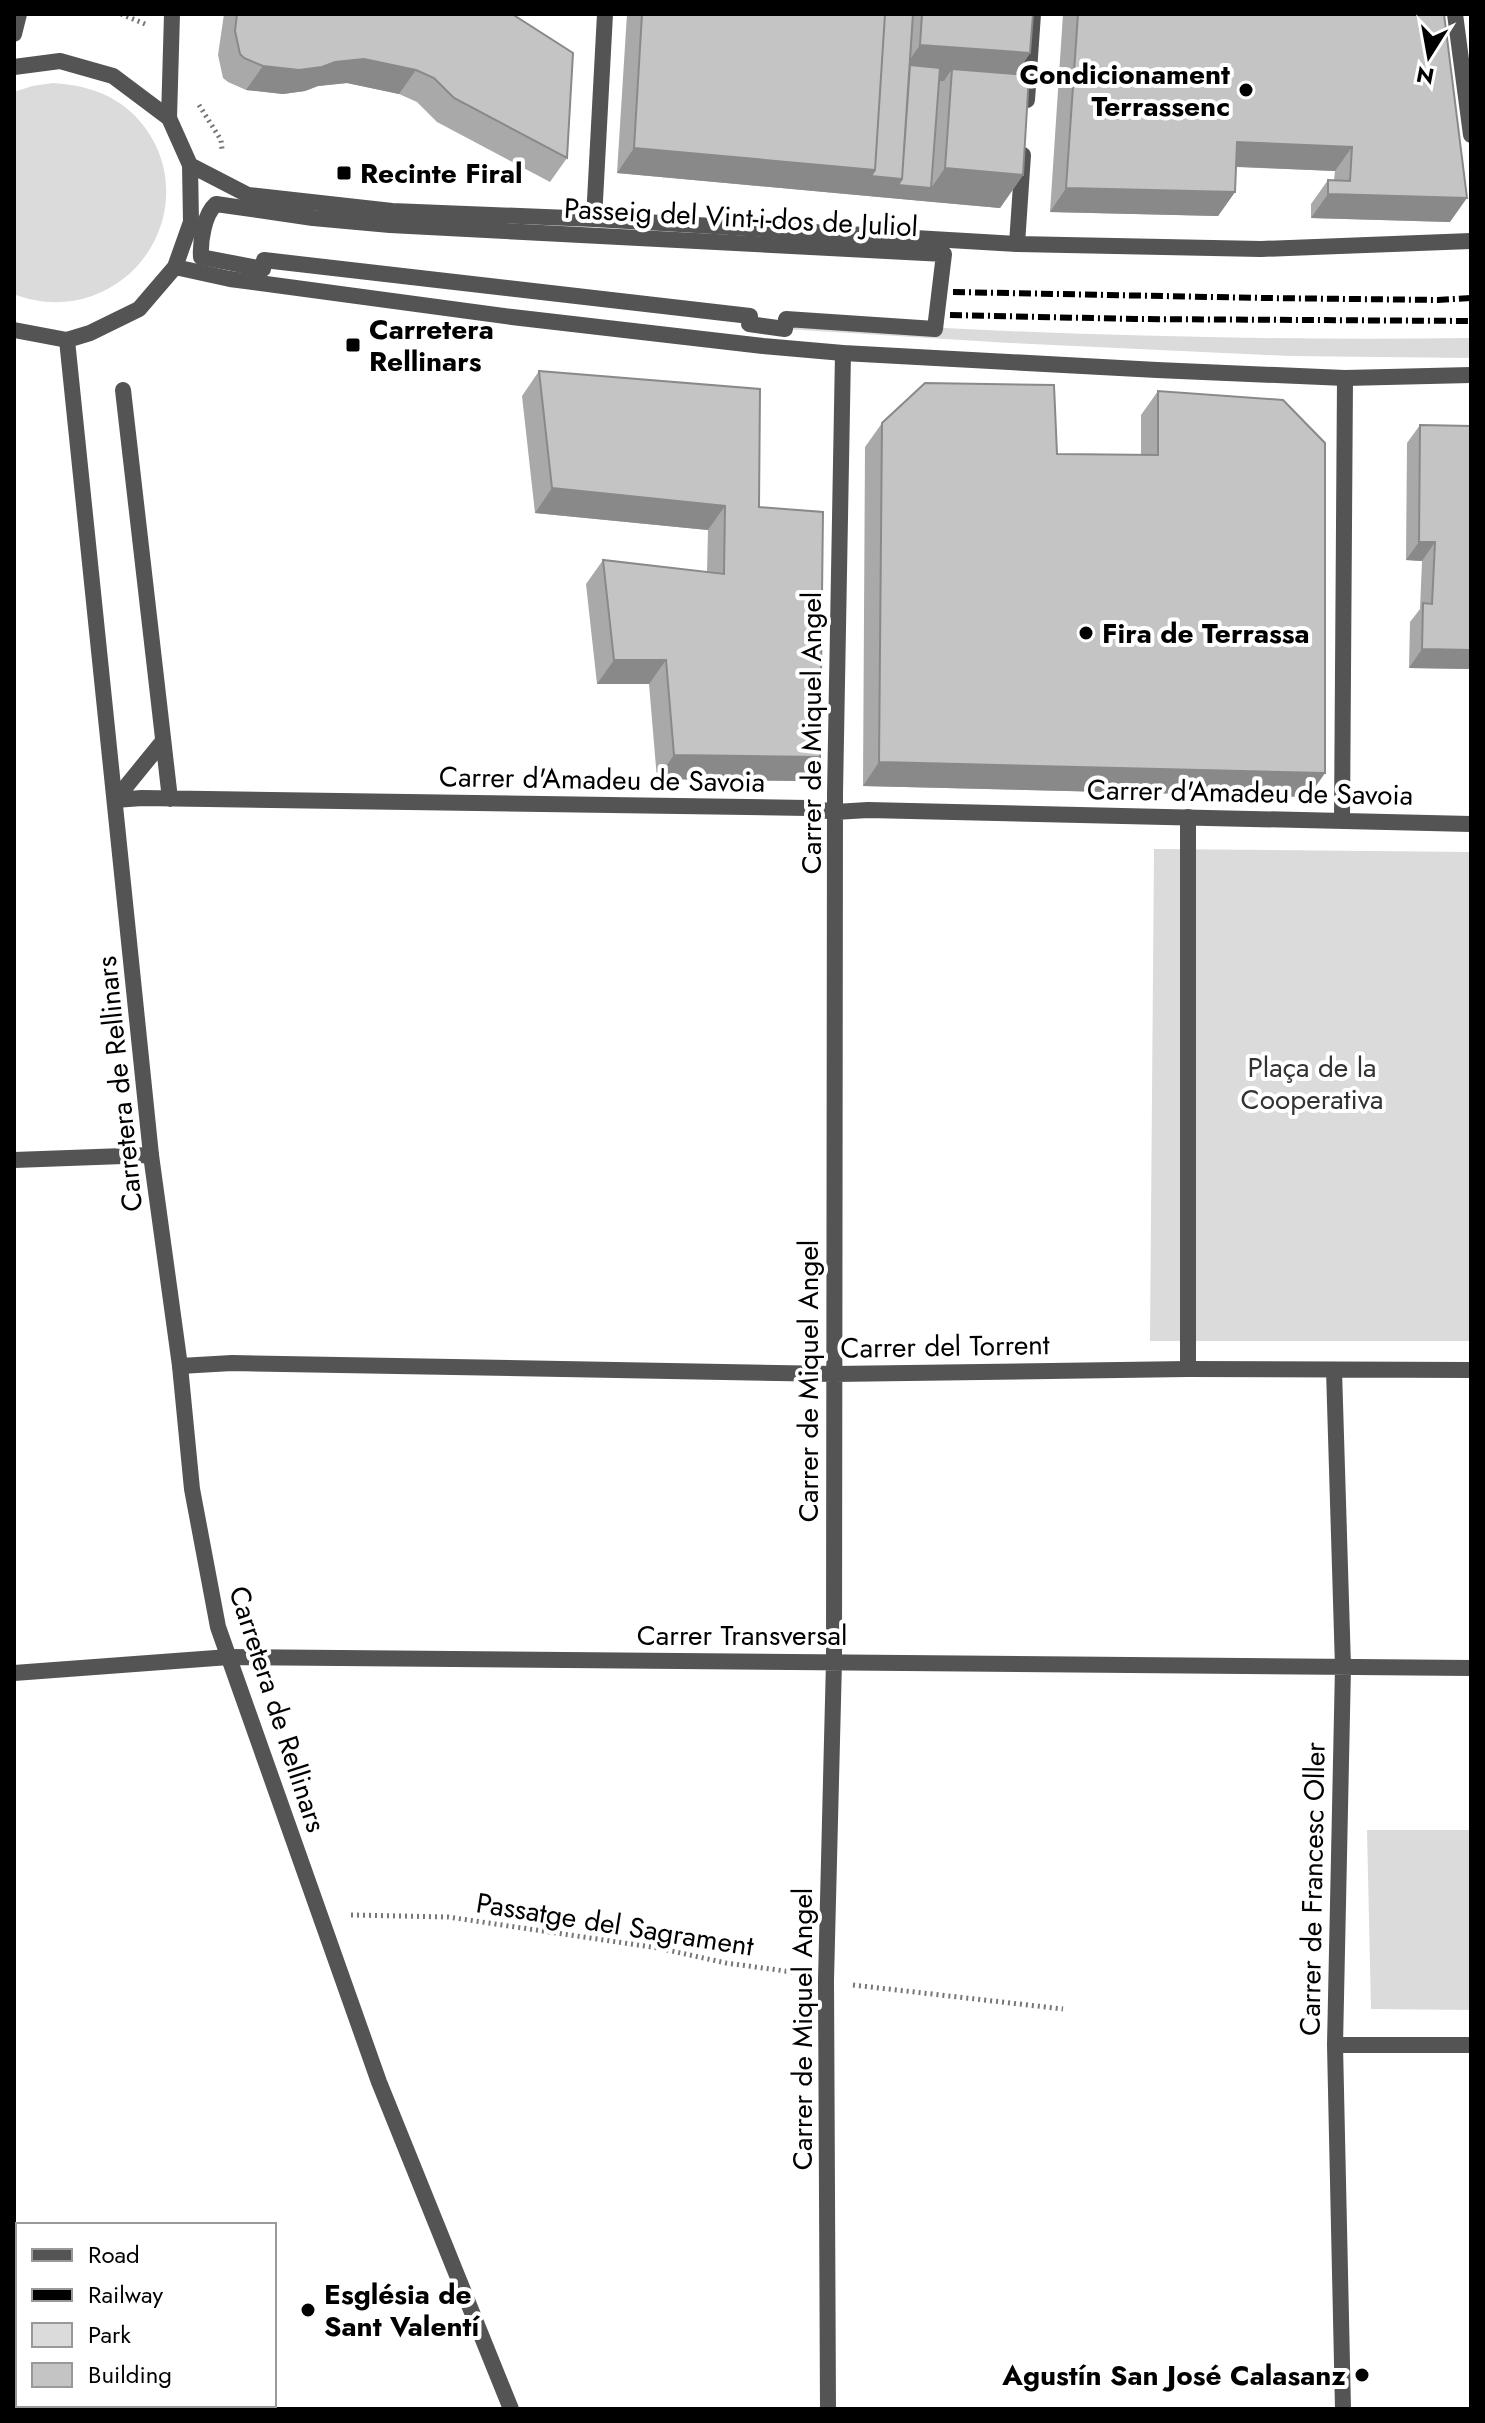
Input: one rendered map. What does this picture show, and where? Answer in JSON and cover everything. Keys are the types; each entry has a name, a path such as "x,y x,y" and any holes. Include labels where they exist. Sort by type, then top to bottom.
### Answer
{"street":[{"path":"14,34 19,14"},
{"path":"14,330 67,340 90,333 139,309 175,267 191,222 190,165 169,118 172,14"},
{"path":"594,219 605,14"},
{"path":"1027,109 1033,14"},
{"path":"1455,14 1471,135"},
{"path":"14,67 60,61 113,76 169,118"},
{"path":"1017,244 1024,140"},
{"name":"Passeig del Vint-i-dos de Juliol","path":"190,165 248,195 392,211 594,219 1017,244 1261,249 1471,241"},
{"name":"Passeig del Vint-i-dos de Juliol","path":"216,204 390,225 944,254 935,329 786,319 785,329 749,324 750,316 404,275 264,260 263,269 201,257 201,249 208,215 216,204"},
{"path":"175,267 230,279 512,317 843,353 1345,378 1471,375"},
{"name":"Carretera de Rellinars","path":"67,340 151,1155 180,1366 192,1489 218,1627 379,2082 511,2409"},
{"name":"Carrer de Miquel Angel","path":"828,2409 826,1980 834,1661 835,812 843,353"},
{"path":"1342,820 1345,378"},
{"path":"123,390 170,799"},
{"path":"115,800 163,741"},
{"name":"Carrer d'Amadeu de Savoia","path":"115,800 808,808 835,812 884,810 1471,824"},
{"path":"1188,817 1188,1369"},
{"path":"14,1160 151,1155"},
{"name":"Carrer del Torrent","path":"180,1366 232,1363 834,1374 1188,1369 1471,1370"},
{"name":"Carrer de Francesc Oller","path":"1334,1370 1343,1667 1335,2045 1343,2409"},
{"name":"Carrer Transversal","path":"14,1673 229,1657 1471,1668"},
{"path":"1335,2045 1471,2045"}],"path":[{"name":"Passatge del Sagrament","path":"350,1915 448,1917 658,1948 865,1987 1063,2009"}],"green space":[{"path":"53,83 95,91 114,99 131,112 150,135 162,161 166,188 164,215 155,241 139,264 118,282 92,296 63,302 33,300 14,294 14,92"},
{"path":"786,319 1128,335 1471,338 1471,358 1289,356 1010,343 785,329"},
{"name":"Plaça de la Cooperativa","path":"1154,849 1471,852 1471,1341 1150,1341"},
{"path":"1367,1830 1471,1830 1471,2010 1371,2009"}],"building":[{"path":"237,14 512,14 573,53 567,158 454,98 434,78 416,70 364,59 299,70 263,66 244,58 240,54 235,31"},
{"path":"642,14 885,14 875,170 634,148"},
{"path":"885,14 913,14 902,179 871,176 875,170"},
{"path":"922,14 1033,14 1030,53 920,45"},
{"name":"Condicionament Terrassenc","path":"1078,14 1444,14 1467,198 1328,194 1328,180 1350,181 1352,147 1237,142 1235,192 1066,188"},
{"path":"910,65 940,68 931,188 898,185 902,179"},
{"path":"952,69 1029,75 1023,175 945,168"},
{"path":"539,371 760,389 759,507 823,512 820,757 674,755 666,660 614,660 603,560 724,574 725,506 552,488"},
{"name":"Fira de Terrassa","path":"925,383 1054,385 1057,454 1158,455 1158,391 1283,400 1325,443 1325,773 879,762 882,423"},
{"path":"1420,425 1471,426 1471,650 1422,649 1423,603 1432,604 1435,542 1419,542"}],"railway":[{"path":"953,292 1471,298"},
{"path":"950,315 1471,321"}],"place":[{"name":"Condicionament Terrassenc","path":"1246,90"},
{"name":"Recinte Firal","path":"344,173"},
{"name":"Carretera Rellinars","path":"353,345"},
{"name":"Fira de Terrassa","path":"1086,633"},
{"name":"Església de Sant Valentí","path":"308,2310"},
{"name":"Agustín San José Calasanz","path":"1362,2375"}]}
